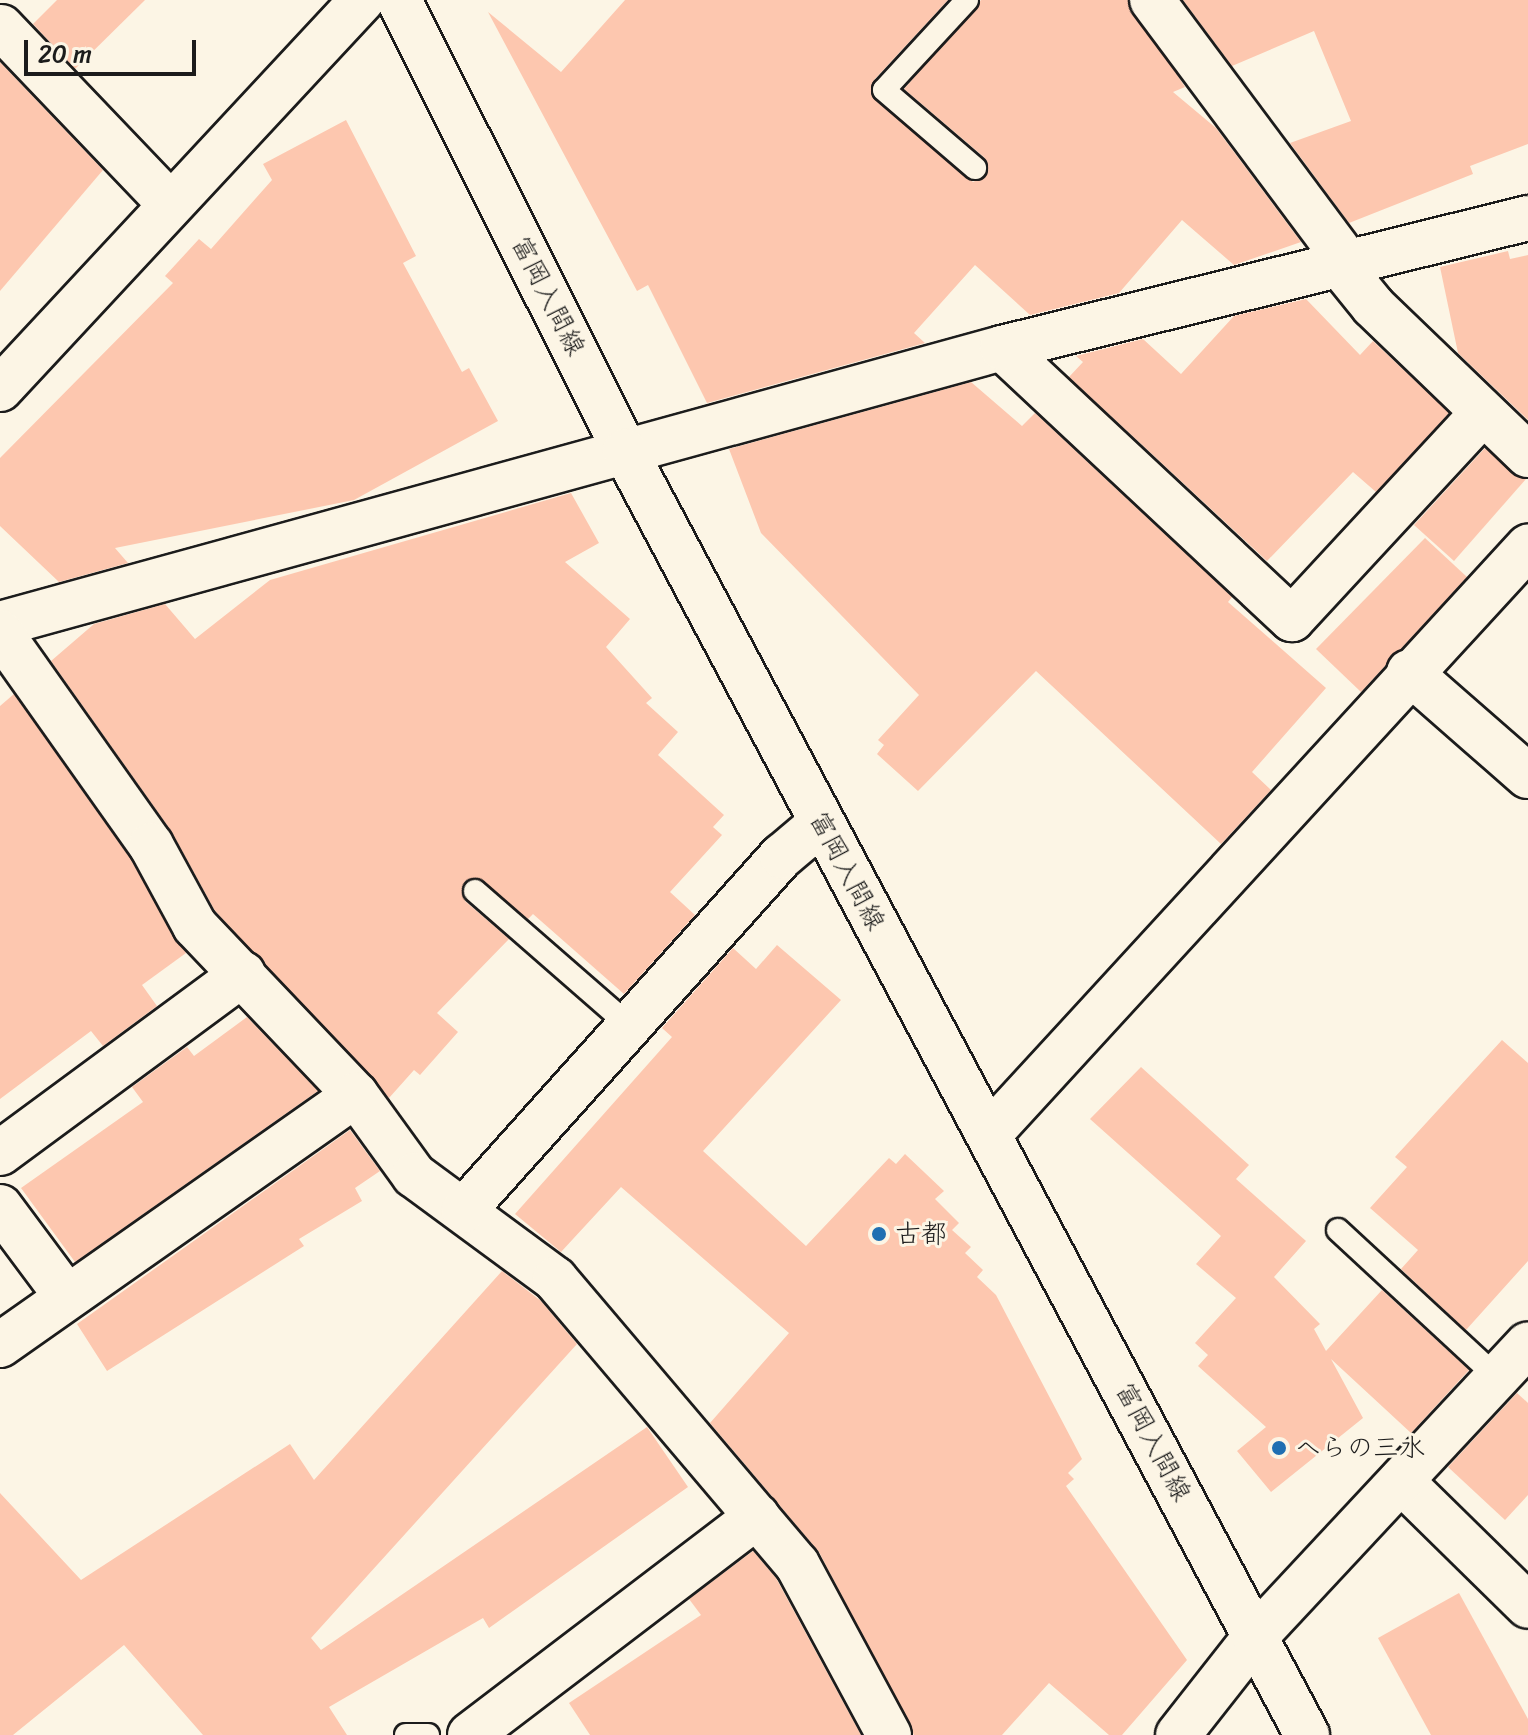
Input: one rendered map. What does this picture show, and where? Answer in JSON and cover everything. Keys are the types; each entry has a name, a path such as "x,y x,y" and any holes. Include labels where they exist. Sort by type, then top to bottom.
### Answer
{"street":[{"path":"0,389 169,203 362,0"},
{"name":"富岡入間線","path":"399,0 625,451 821,823 990,1133 1307,1735"},
{"path":"1152,0 1343,263 1482,414 1528,455"},
{"path":"9,18 169,203"},
{"path":"0,624 1002,348 1528,218"},
{"path":"1002,348 1292,619 1482,414"},
{"path":"990,1133 1409,672 1528,547"},
{"path":"0,632 151,845 195,926 356,1095 414,1175 555,1279 797,1564 889,1735"},
{"path":"1409,672 1528,776"},
{"path":"464,1210 782,856 821,823"},
{"path":"0,1153 243,974"},
{"path":"0,1345 356,1095"},
{"path":"0,1207 67,1297"},
{"path":"1178,1735 1255,1637 1528,1344"},
{"path":"1401,1481 1528,1606"},
{"path":"470,1735 757,1516"}],"lane":[{"path":"967,0 884,90 975,168"},
{"path":"475,891 630,1026"},
{"path":"1338,1230 1498,1378"},
{"path":"406,1735 428,1735"}],"building":[{"path":"57,0 145,0 75,69 33,24"},
{"path":"625,0 948,0 874,80 871,94 973,182 986,176 985,158 904,89 981,0 1128,0 1185,87 1173,92 1216,128 1301,242 1234,265 1182,220 1119,293 1030,315 975,265 914,333 925,343 707,403 648,285 637,291 488,12 561,72"},
{"path":"1183,0 1528,0 1528,144 1470,166 1473,174 1349,223 1290,143 1351,121 1314,31 1232,66"},
{"path":"0,62 103,170 0,291"},
{"path":"346,120 416,256 403,263 462,372 469,368 498,421 354,500 115,548 128,563 59,582 0,526 0,458 173,283 165,276 199,239 211,249 272,180 263,164"},
{"path":"1508,251 1510,259 1528,255 1528,420 1458,353 1440,267"},
{"path":"1306,299 1360,355 1373,341 1449,413 1376,492 1353,472 1267,561 1069,377 1083,362 1076,356 1143,339 1181,374 1234,316"},
{"path":"971,382 1022,426 1035,413 1232,597 1228,602 1326,688 1252,772 1271,790 1221,844 1036,671 918,791 877,754 884,745 878,740 919,695 761,533 729,449"},
{"path":"1485,448 1526,479 1454,561 1414,525"},
{"path":"571,493 599,543 565,562 630,619 606,647 652,698 646,703 678,732 658,755 724,815 713,827 722,835 670,892 695,915 624,994 533,914 528,919 478,878 465,881 465,901 509,939 437,1013 458,1032 420,1075 414,1070 389,1098 215,911 171,831 51,661 94,624 165,604 195,639 270,580"},
{"path":"1425,538 1467,577 1361,692 1316,649"},
{"path":"14,694 130,858 186,953 142,985 157,1006 103,1046 91,1031 0,1099 0,706"},
{"path":"777,945 841,1000 703,1151 806,1246 889,1158 896,1164 905,1154 944,1191 935,1199 959,1223 952,1230 971,1247 965,1253 983,1270 977,1277 996,1295 1082,1459 1068,1473 1074,1479 1066,1486 1187,1660 1122,1735 1109,1735 1049,1683 1002,1735 914,1735 819,1552 710,1423 789,1333 621,1187 561,1252 515,1214 672,1037 662,1028 733,948 756,969"},
{"path":"247,1017 318,1091 75,1262 21,1188 143,1102 132,1087 187,1047 194,1056"},
{"path":"1502,1040 1528,1063 1528,1261 1466,1330 1401,1269 1418,1250 1370,1208 1407,1167 1395,1157"},
{"path":"1141,1067 1249,1165 1236,1179 1306,1241 1274,1277 1320,1324 1314,1329 1326,1351 1382,1290 1469,1370 1411,1433 1331,1359 1363,1418 1271,1492 1237,1451 1266,1427 1198,1366 1208,1355 1195,1343 1236,1298 1196,1264 1221,1236 1090,1119"},
{"path":"350,1130 380,1171 355,1188 362,1201 299,1239 304,1246 107,1371 77,1324"},
{"path":"502,1271 541,1301 577,1344 311,1638 321,1650 647,1427 688,1487 489,1628 483,1618 329,1707 347,1735 203,1735 124,1645 13,1735 0,1735 0,1493 81,1580 290,1444 314,1480"},
{"path":"1517,1393 1528,1403 1528,1495 1505,1520 1448,1467"},
{"path":"753,1551 776,1578 861,1735 590,1735 569,1703 701,1615 689,1599"},
{"path":"1459,1593 1528,1719 1528,1735 1431,1735 1378,1638"}],"place":[{"name":"古都","path":"879,1234"},
{"name":"へらの三水","path":"1279,1448"}]}
